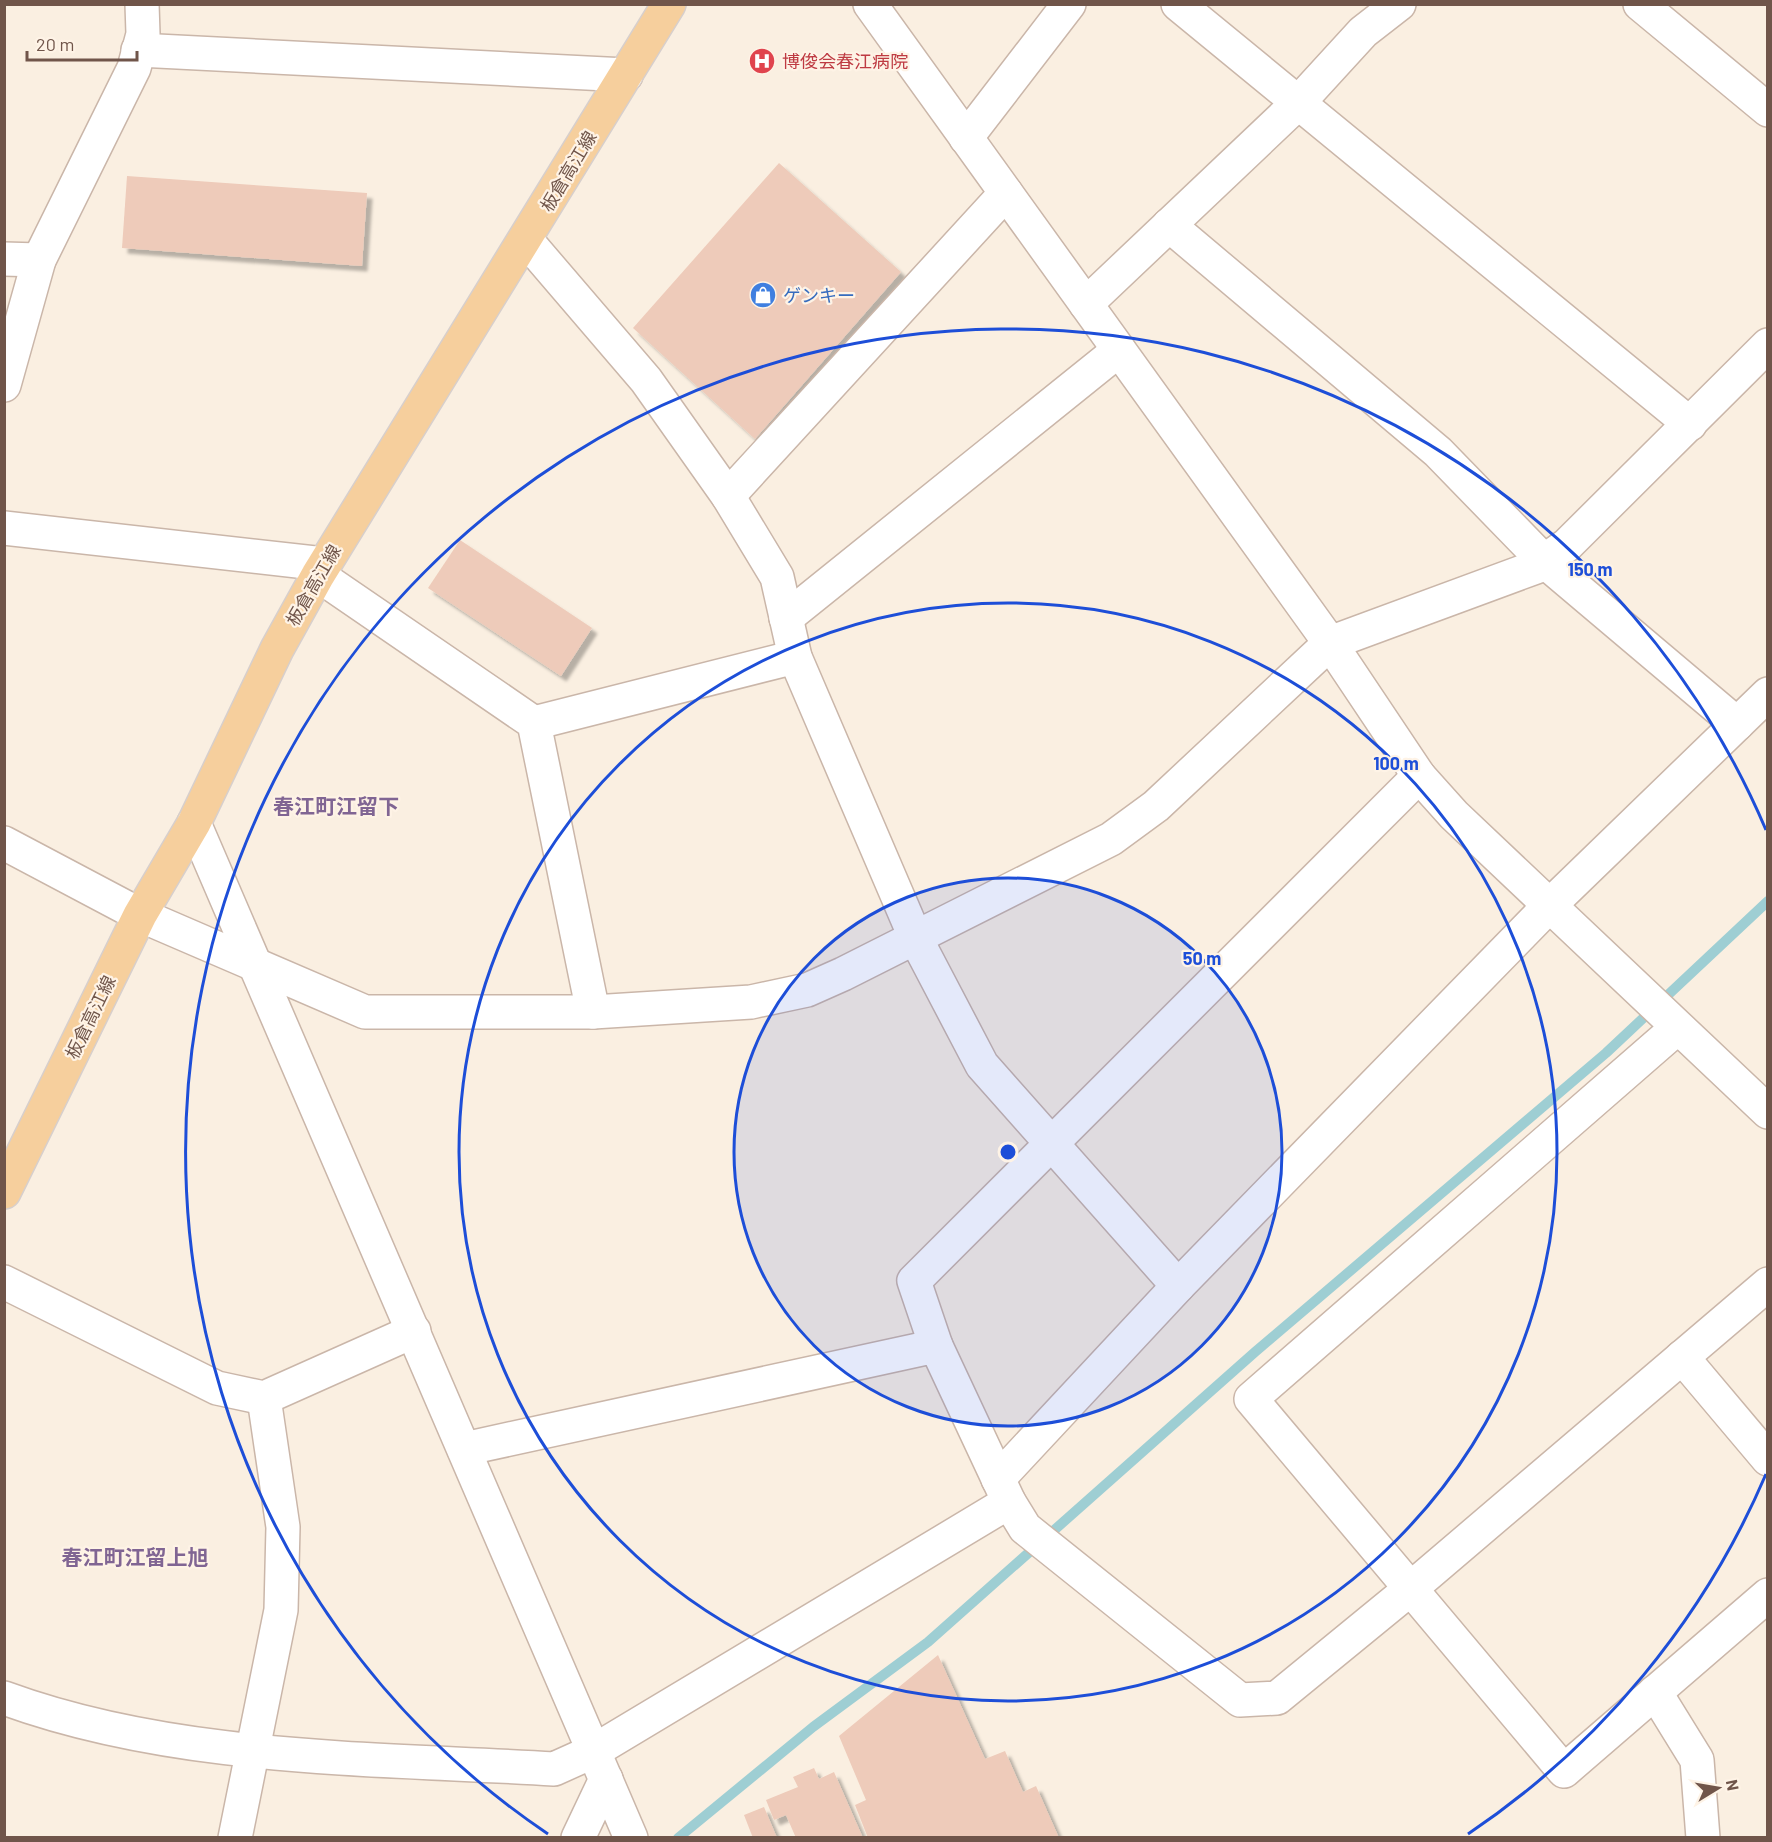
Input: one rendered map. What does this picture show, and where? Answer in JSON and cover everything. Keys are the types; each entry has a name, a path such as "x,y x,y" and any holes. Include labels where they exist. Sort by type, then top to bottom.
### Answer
{"main road":[{"name":"板倉高江線","path":"4,1192 140,915 194,823 277,649 321,569 526,240 669,4"}],"street":[{"path":"4,385 39,260 134,68 143,34 141,4"},
{"path":"870,4 1330,643 1419,776 1454,815 1767,1112"},
{"path":"966,138 1069,4"},
{"path":"1178,4 1690,424"},
{"path":"1086,304 1298,103 1363,32 1399,4"},
{"path":"1640,4 1767,110"},
{"path":"138,50 626,75"},
{"path":"728,496 1006,193"},
{"path":"1169,225 1438,452 1544,561 1737,724"},
{"path":"526,240 646,380 728,496 777,577 795,657 916,939 982,1065 1178,1286"},
{"path":"4,259 39,260"},
{"path":"4,843 140,915 365,1012 593,1012 751,1002 807,990 916,939 1111,839 1156,806 1330,643 1536,567 1567,545 1767,345"},
{"path":"786,618 1119,351"},
{"path":"4,528 321,569 534,723 593,1012"},
{"path":"534,723 795,657"},
{"path":"4,1698 30,1707 132,1732 252,1751 554,1769 600,1765 1004,1491 1178,1286 1549,906 1767,694"},
{"path":"1419,776 914,1281 936,1346 1004,1491 1025,1528 1240,1700 1277,1698 1409,1590 1767,1284"},
{"path":"194,823 632,1838"},
{"path":"1677,1028 1251,1399 1409,1590 1564,1771 1767,1595"},
{"path":"4,1282 217,1388 264,1398 414,1331"},
{"path":"464,1449 936,1346"},
{"path":"1682,1357 1767,1459"},
{"path":"235,1838 281,1610 283,1527 264,1398"},
{"path":"1655,1692 1697,1760 1703,1838"},
{"path":"578,1838 600,1765"}],"building":[{"path":"779,163 901,272 755,439 633,328"},
{"path":"127,176 367,193 362,266 122,248"},
{"path":"460,540 592,628 561,676 428,588"},
{"path":"938,1655 985,1759 1005,1751 1023,1792 1036,1786 1059,1838 868,1838 855,1805 866,1800 839,1736"},
{"path":"814,1768 819,1779 834,1772 863,1838 796,1838 786,1815 774,1820 766,1800 798,1787 793,1777"},
{"path":"764,1807 777,1838 753,1838 744,1815"}],"waterway":[{"path":"678,1838 813,1727 928,1642 1255,1352 1606,1053 1768,901"}],"place":[{"name":"博俊会春江病院","path":"762,61"},
{"name":"ゲンキー","path":"763,295"}],"district":[{"name":"春江町江留下","path":"336,805"},
{"name":"春江町江留上旭","path":"135,1556"}]}
